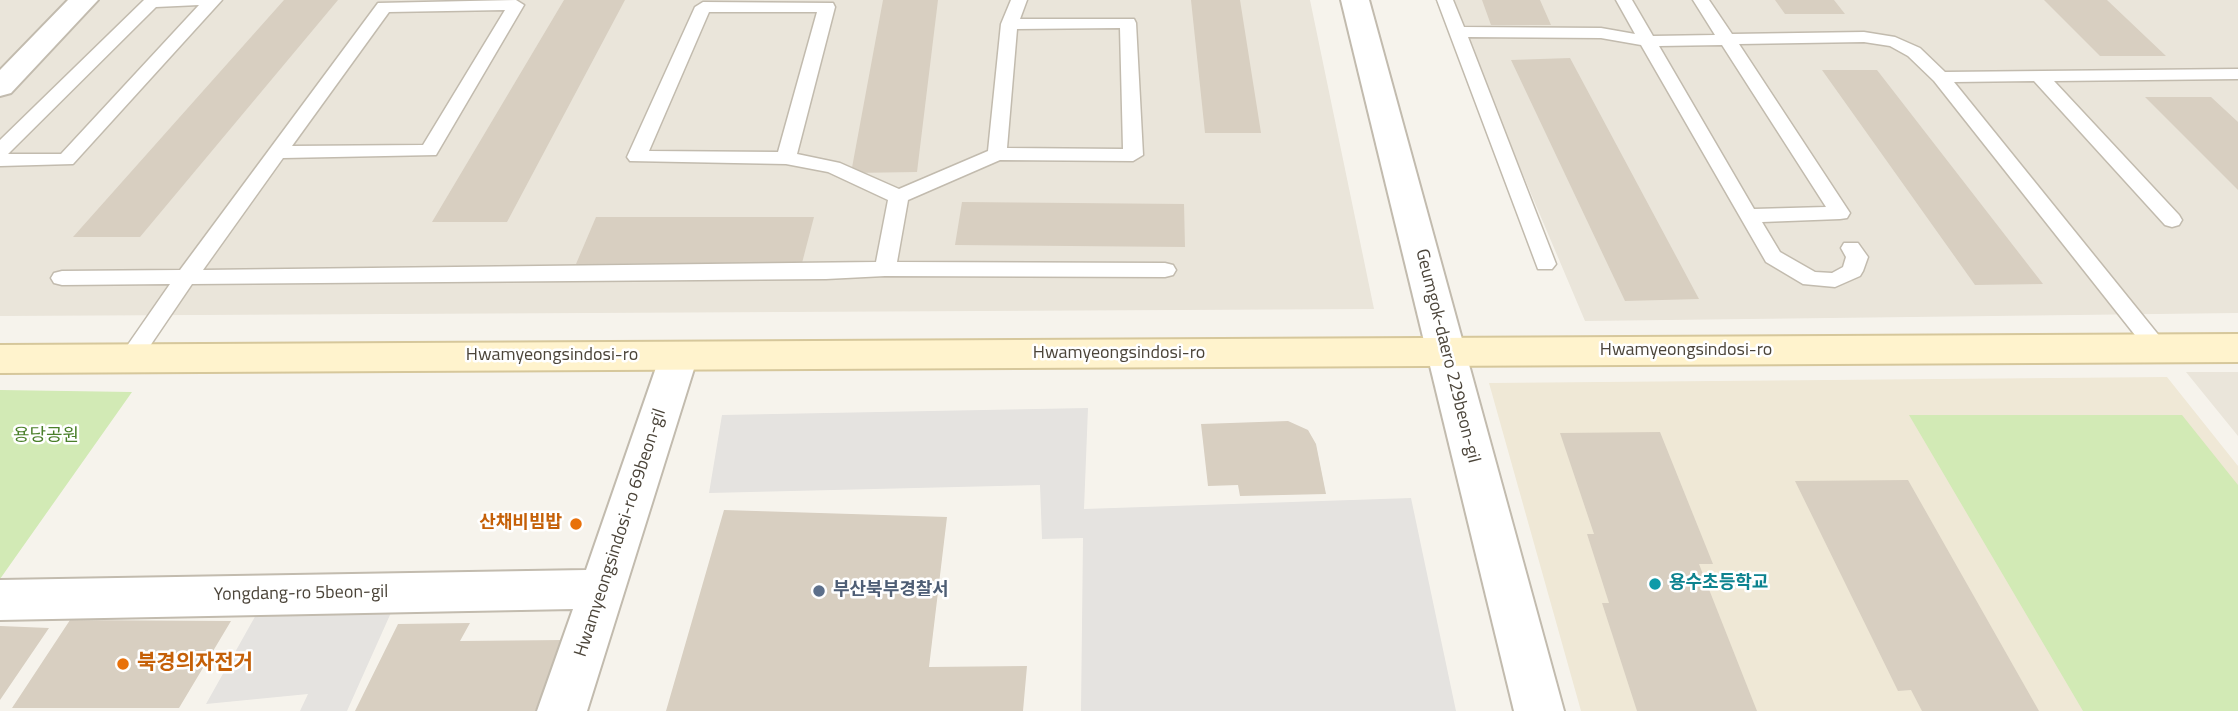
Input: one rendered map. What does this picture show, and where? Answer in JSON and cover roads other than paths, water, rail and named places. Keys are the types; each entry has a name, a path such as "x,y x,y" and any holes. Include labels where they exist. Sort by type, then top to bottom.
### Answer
{"main road":[{"name":"Hwamyeongsindosi-ro","path":"0,359 2238,348"}],"street":[{"path":"0,87 84,0"},
{"name":"Geumgok-daero 229beon-gil","path":"1356,0 1539,711"},
{"name":"Hwamyeongsindosi-ro 69beon-gil","path":"562,711 679,356"},
{"name":"Yongdang-ro 5beon-gil","path":"0,600 603,589"}],"lane":[{"path":"0,151 150,2 214,0"},
{"path":"0,160 65,160 214,0"},
{"path":"997,154 1009,24 1019,0"},
{"path":"1446,0 1545,264"},
{"path":"1624,0 1773,257 1811,279 1835,280 1852,271 1857,257 1851,248"},
{"path":"1700,0 1839,213 1748,216"},
{"path":"129,359 186,276 279,152 379,3 516,5 429,151 279,152"},
{"path":"786,158 827,7 703,7 637,157 786,158 833,167 899,197 997,154 1133,155 1128,23 1009,24"},
{"path":"1457,32 1601,33 1648,41 1864,37 1895,42 1914,52 1940,77 2158,348"},
{"path":"1940,77 2238,74"},
{"path":"2039,76 2172,220"},
{"path":"885,269 899,197"},
{"path":"62,278 812,272 885,269 1165,270"}],"place":[{"name":"산채비빔밥","path":"576,524"},
{"name":"용수초등학교","path":"1655,584"},
{"name":"부산북부경찰서","path":"819,591"},
{"name":"북경의자전거","path":"123,664"}],"park label":[{"name":"용당공원","path":"46,437"}]}
